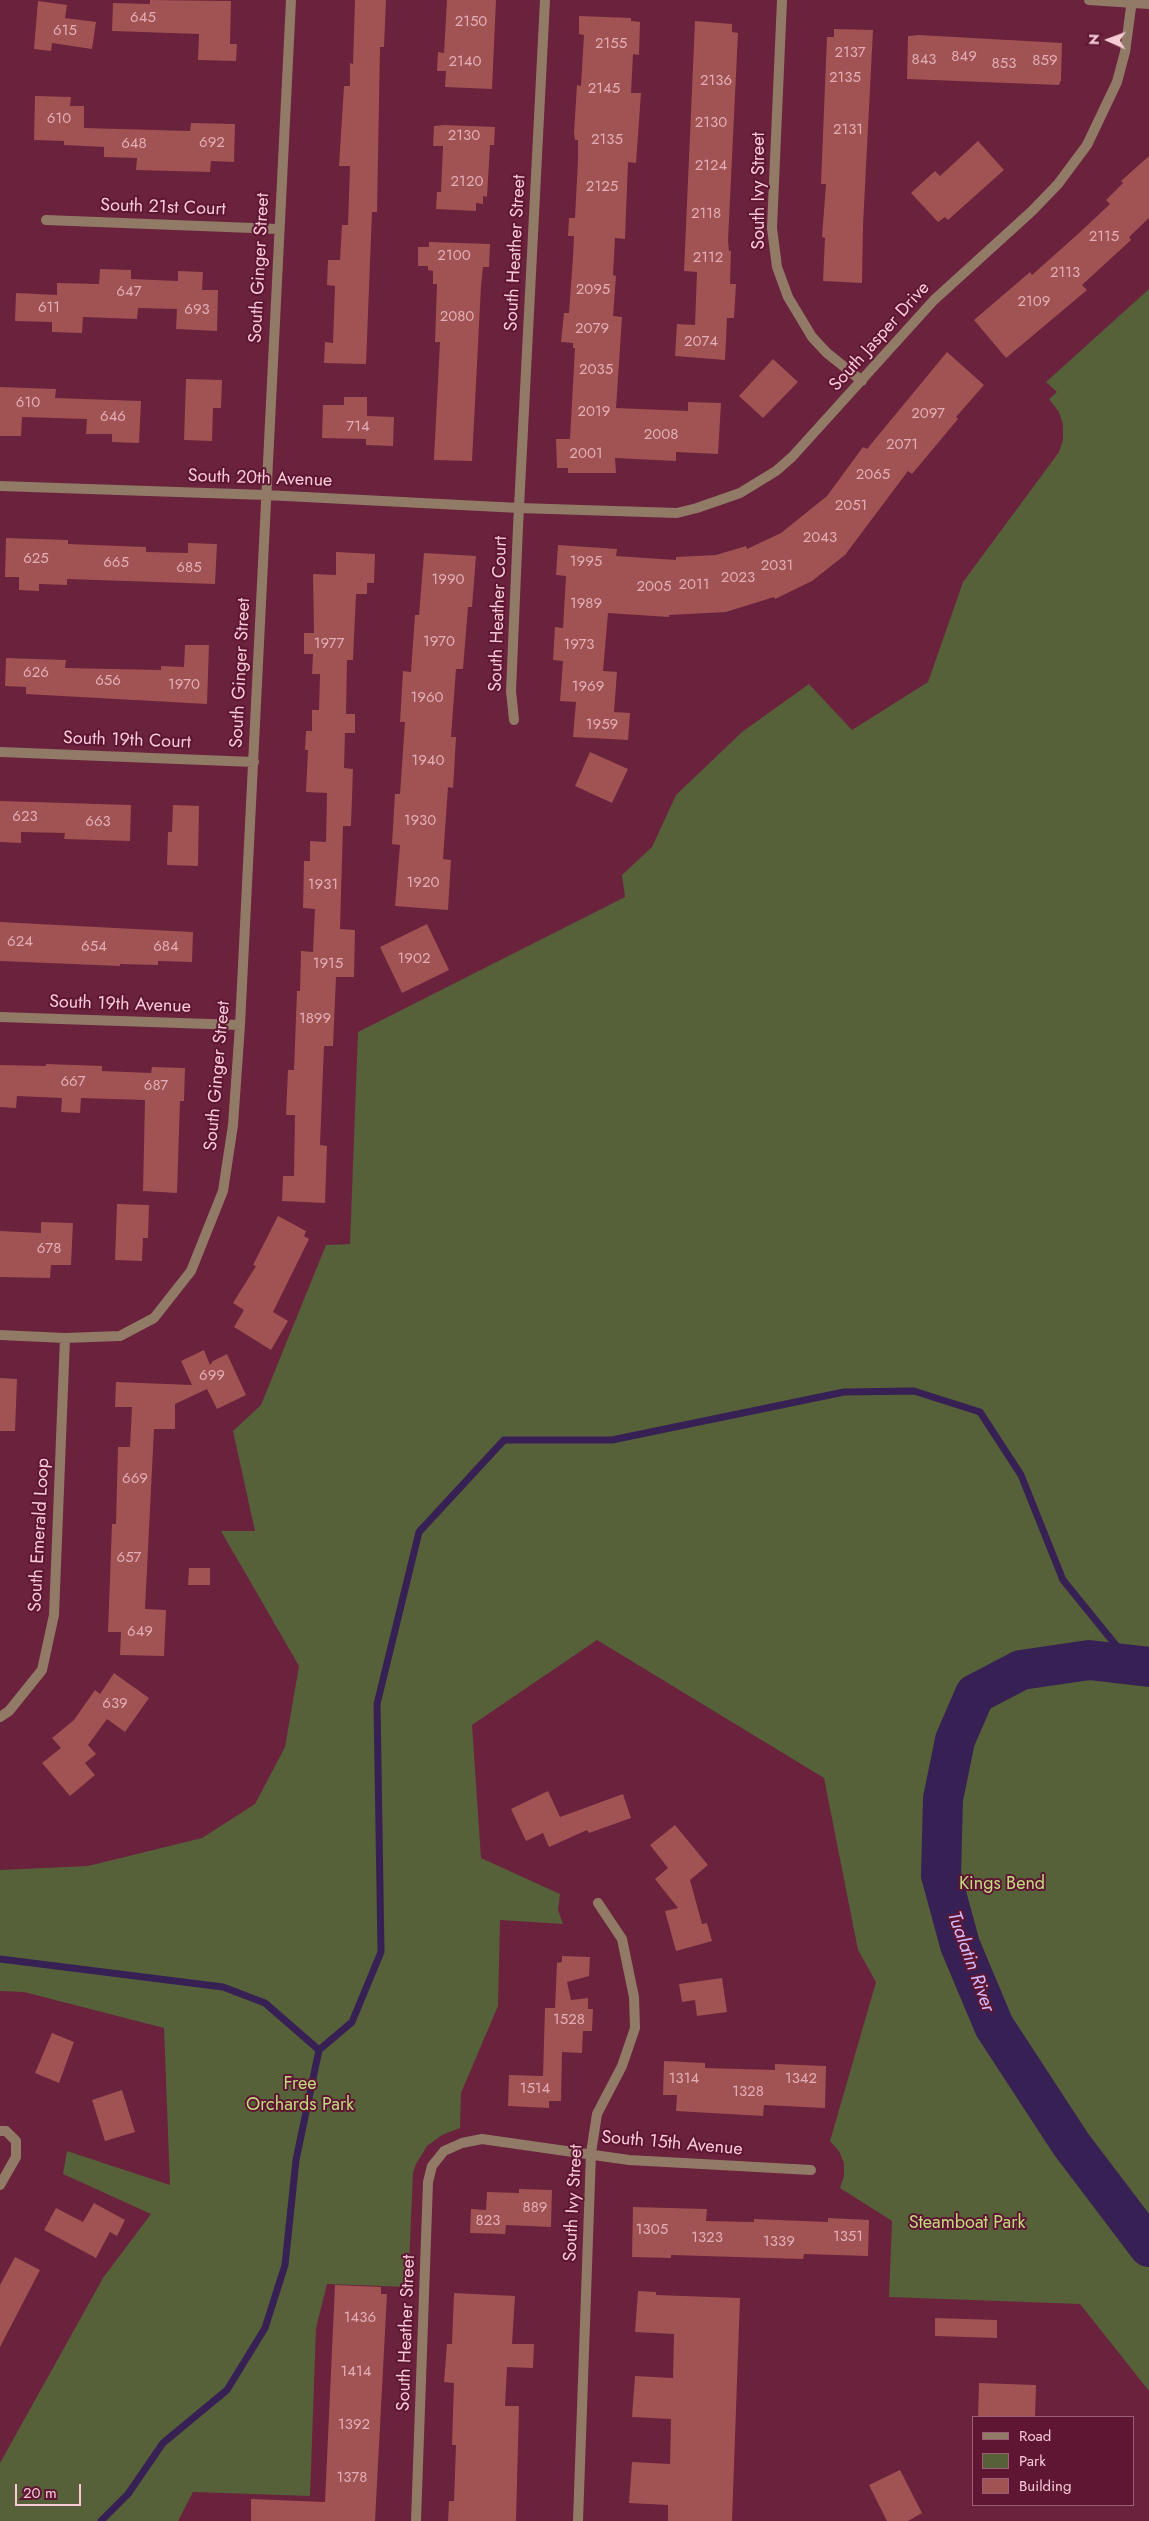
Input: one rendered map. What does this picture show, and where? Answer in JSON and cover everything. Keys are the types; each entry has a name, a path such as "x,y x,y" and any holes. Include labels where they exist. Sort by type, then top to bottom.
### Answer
{"street":[{"name":"South Ginger Street","path":"0,1335 65,1338 120,1336 154,1318 191,1270 224,1191 233,1126 240,1025 278,229 291,0"},
{"name":"South Heather Street","path":"519,508 545,0"},
{"name":"South Ivy Street","path":"782,0 772,228 777,267 788,297 812,337 827,353 862,381"},
{"path":"1089,0 1132,1 1149,4"},
{"name":"South Jasper Drive","path":"519,508 677,513 740,493 776,471 807,442 934,300 1058,184 1087,145 1117,82 1125,52 1132,1"},
{"name":"South 21st Court","path":"46,220 278,229"},
{"name":"South 20th Avenue","path":"0,486 266,495 519,508"},
{"name":"South Heather Court","path":"514,720 511,691 519,508"},
{"name":"South 19th Court","path":"0,752 254,762"},
{"name":"South 19th Avenue","path":"0,1017 240,1025"},
{"name":"South Emerald Loop","path":"0,1717 10,1711 42,1670 54,1615 65,1338"},
{"name":"South Ivy Street","path":"578,2521 591,2153 598,2114 622,2066 635,2028 634,1998 622,1938 598,1903"},
{"path":"0,2131 6,2131 16,2141 16,2157 0,2185"},
{"name":"South 15th Avenue","path":"444,2151 462,2143 482,2140 591,2153 629,2160 811,2170"},
{"name":"South Heather Street","path":"416,2521 428,2182 432,2166 444,2151"}],"green space":[{"path":"1149,289 1149,2391 1080,2304 889,2297 892,2221 840,2188 844,2176 844,2163 839,2151 830,2141 876,1982 858,1950 824,1778 597,1640 472,1725 481,1858 560,1894 558,1910 563,1924 500,1920 498,2006 461,2093 460,2128 442,2135 427,2146 413,2173 408,2287 327,2284 316,2328 310,2496 193,2492 178,2521 0,2521 0,2463 103,2278 151,2214 63,2174 67,2151 170,2185 164,2028 24,1992 0,1991 0,1870 88,1866 202,1838 255,1804 285,1747 299,1666 221,1531 255,1531 233,1431 261,1405 326,1245 350,1244 358,1032 625,897 622,875 652,847 676,795 742,732 809,684 852,730 928,682 963,582 1059,452 1063,440 1063,425 1059,412 1049,399 1057,392 1046,382"}],"building":[{"path":"150,0 231,1 230,44 237,44 236,61 198,60 199,34 112,31 113,3 150,4"},
{"path":"355,0 386,0 384,47 380,47 377,212 372,212 366,364 324,363 325,342 333,343 335,286 327,285 328,260 340,260 342,225 348,225 350,166 339,166 344,86 350,86 350,63 353,64"},
{"path":"447,0 496,0 492,89 445,87 446,71 437,71 438,52 444,53"},
{"path":"38,1 67,5 65,18 96,22 92,49 52,43 51,51 34,49"},
{"path":"579,16 631,18 631,21 640,22 639,55 633,54 631,93 641,93 636,163 628,162 625,239 615,238 613,275 616,276 613,316 622,317 616,408 688,411 688,402 721,403 718,454 676,452 676,461 615,458 616,473 568,473 568,468 557,468 556,439 570,439 575,348 573,348 573,343 561,342 564,313 569,313 573,257 574,236 568,236 569,218 575,218 578,160 578,140 575,140 574,133 577,85 581,86 584,35 579,34"},
{"path":"695,21 732,24 732,32 738,33 728,241 729,251 731,251 730,284 736,284 734,318 727,318 725,360 675,356 677,324 695,325 697,272 684,271"},
{"path":"834,29 873,30 863,225 862,283 823,281 825,238 822,237 826,184 821,184 827,37 834,37"},
{"path":"908,36 1062,43 1061,80 1059,85 907,79"},
{"path":"35,96 71,97 70,106 84,106 84,128 190,131 191,123 235,124 234,162 211,161 210,172 136,170 137,158 104,157 104,147 64,145 64,141 34,140"},
{"path":"434,126 495,127 494,145 490,145 487,197 483,196 483,204 476,203 476,211 436,209 437,192 441,192 443,146 433,146"},
{"path":"978,141 1004,170 948,220 945,217 938,222 911,193 935,171 940,176"},
{"path":"1149,156 1149,218 1129,237 1131,240 1082,285 1087,290 1006,358 974,320 1030,272 1032,275 1078,234 1110,204 1106,200 1123,183 1121,181"},
{"path":"429,242 490,244 489,267 483,267 481,286 472,461 434,460 440,342 435,342 437,284 433,284 433,271 428,270 428,266 418,266 418,247 429,247"},
{"path":"100,269 131,270 131,279 178,281 178,271 203,272 202,290 218,290 217,331 176,329 177,309 138,308 137,319 83,317 82,333 52,332 52,322 15,321 16,293 57,295 57,283 99,284"},
{"path":"947,352 984,385 956,417 958,419 912,474 908,471 845,555 812,581 775,599 774,597 726,612 669,615 669,617 608,613 603,671 617,672 614,712 630,713 628,740 573,737 576,702 560,701 563,661 553,660 555,627 563,628 566,576 556,575 558,545 617,549 616,556 676,560 676,557 716,555 746,546 747,549 781,533 827,496 863,447 867,449"},
{"path":"773,359 798,382 763,418 739,396"},
{"path":"186,379 222,380 221,408 213,408 212,441 184,440"},
{"path":"0,387 56,389 55,398 141,401 139,443 112,442 112,434 86,434 87,419 22,417 21,436 0,436"},
{"path":"344,397 367,397 367,416 394,417 393,446 366,445 366,439 322,438 323,405 344,405"},
{"path":"6,538 68,540 68,544 146,547 146,552 188,553 188,543 217,544 215,584 67,579 67,585 39,584 39,591 19,590 19,577 5,577"},
{"path":"336,552 375,554 374,583 367,583 367,594 356,594 353,660 347,660 346,714 355,714 355,733 345,733 344,768 353,769 351,826 343,826 340,929 355,930 354,977 336,977 333,1046 324,1046 320,1145 327,1146 325,1203 282,1201 283,1176 294,1176 295,1115 286,1115 288,1070 294,1070 297,991 300,991 301,951 313,952 315,909 303,908 304,861 310,861 310,841 326,842 327,793 306,792 308,750 305,750 306,731 312,731 312,710 319,710 320,674 312,674 313,654 304,654 304,633 314,633 313,574 336,575"},
{"path":"424,553 476,556 472,607 468,607 463,669 456,669 451,737 456,737 453,788 448,787 443,859 451,860 448,910 395,906 400,845 392,844 395,794 400,794 405,722 400,722 403,671 411,672 415,615 419,615"},
{"path":"185,645 209,645 207,704 26,694 26,687 5,686 6,658 66,660 65,668 161,670 161,666 184,667"},
{"path":"590,752 628,769 612,803 575,786"},
{"path":"0,801 131,805 130,841 64,839 65,833 21,832 21,843 0,842"},
{"path":"173,805 199,806 198,866 167,865 168,832 172,832"},
{"path":"0,922 193,932 192,962 158,961 158,965 120,964 120,966 0,961"},
{"path":"427,924 449,970 402,993 380,947"},
{"path":"46,1064 102,1066 102,1071 151,1073 152,1067 185,1068 184,1101 180,1101 177,1193 143,1191 145,1100 81,1098 80,1113 61,1112 62,1098 17,1096 16,1108 0,1107 0,1065 46,1066"},
{"path":"117,1204 149,1205 148,1238 143,1238 142,1261 115,1260"},
{"path":"278,1216 306,1231 304,1236 309,1239 273,1312 288,1321 271,1350 234,1327 244,1310 233,1303 256,1266 253,1265"},
{"path":"41,1222 73,1223 71,1265 51,1265 50,1278 0,1277 0,1231 41,1233"},
{"path":"204,1350 210,1365 213,1361 227,1354 246,1395 217,1409 207,1389 175,1404 175,1429 154,1429 145,1609 166,1610 164,1656 120,1655 121,1632 108,1632 112,1524 116,1524 118,1447 130,1447 132,1407 115,1407 116,1382 192,1385 181,1361"},
{"path":"0,1378 17,1379 15,1431 0,1431"},
{"path":"189,1568 210,1568 210,1585 188,1585"},
{"path":"114,1673 149,1698 125,1732 107,1719 88,1745 96,1754 85,1763 95,1775 70,1796 42,1763 61,1748 52,1738 74,1720 95,1690 100,1694"},
{"path":"548,1791 560,1817 623,1794 631,1818 589,1833 587,1830 549,1847 543,1833 526,1841 511,1809"},
{"path":"675,1825 708,1865 690,1880 702,1924 707,1923 712,1941 676,1951 665,1911 678,1908 655,1879 668,1868 650,1845"},
{"path":"562,1956 590,1957 589,1976 567,1982 571,2000 588,1998 588,2009 593,2009 592,2031 583,2031 582,2053 562,2052 561,2101 549,2101 549,2108 508,2106 509,2075 543,2076 545,2008 555,2008 557,1963 562,1962"},
{"path":"722,1978 727,2012 697,2016 695,2000 682,2002 679,1984"},
{"path":"52,2033 74,2042 59,2083 35,2073"},
{"path":"664,2061 705,2063 705,2068 775,2070 775,2064 826,2066 825,2108 764,2105 763,2116 676,2111 677,2095 663,2095"},
{"path":"122,2090 135,2132 105,2141 92,2100"},
{"path":"519,2189 552,2190 551,2227 506,2225 505,2234 470,2233 471,2209 486,2210 487,2192 519,2193"},
{"path":"94,2203 125,2220 117,2236 110,2232 96,2258 44,2230 56,2208 83,2222"},
{"path":"633,2207 707,2209 706,2221 754,2222 754,2219 828,2222 828,2218 869,2220 868,2256 804,2254 803,2259 671,2255 671,2258 632,2257"},
{"path":"15,2257 40,2270 0,2347 0,2285"},
{"path":"335,2285 381,2287 381,2294 387,2294 375,2521 251,2521 251,2499 325,2502"},
{"path":"638,2291 656,2292 656,2295 740,2298 732,2521 668,2521 668,2505 629,2503 632,2462 670,2464 671,2419 632,2417 635,2376 673,2378 674,2334 635,2332"},
{"path":"454,2293 515,2296 512,2344 534,2344 533,2368 507,2367 505,2406 519,2406 516,2521 448,2521 449,2501 454,2501 456,2445 452,2445 454,2383 444,2382 447,2344 452,2344"},
{"path":"935,2318 997,2320 997,2338 935,2336"},
{"path":"979,2383 1036,2385 1035,2416 978,2416"},
{"path":"900,2470 922,2513 908,2521 887,2521 869,2485"}],"waterway":[{"path":"101,2521 128,2494 163,2443 227,2390 265,2328 285,2265 296,2160 319,2050 352,2022 381,1952 377,1704 419,1532 504,1440 612,1440 844,1392 914,1391 980,1412 1021,1475 1063,1580 1132,1665"},
{"name":"Tualatin River","path":"1149,1667 1089,1660 1021,1670 975,1694 955,1740 943,1799 941,1875 960,1945 994,2026 1071,2144 1149,2247"},
{"path":"0,1959 223,1987 265,2003 319,2050"}],"park label":[{"name":"Kings Bend","path":"1002,1885"},
{"name":"Free Orchards Park","path":"300,2095"},
{"name":"Steamboat Park","path":"967,2224"}]}
